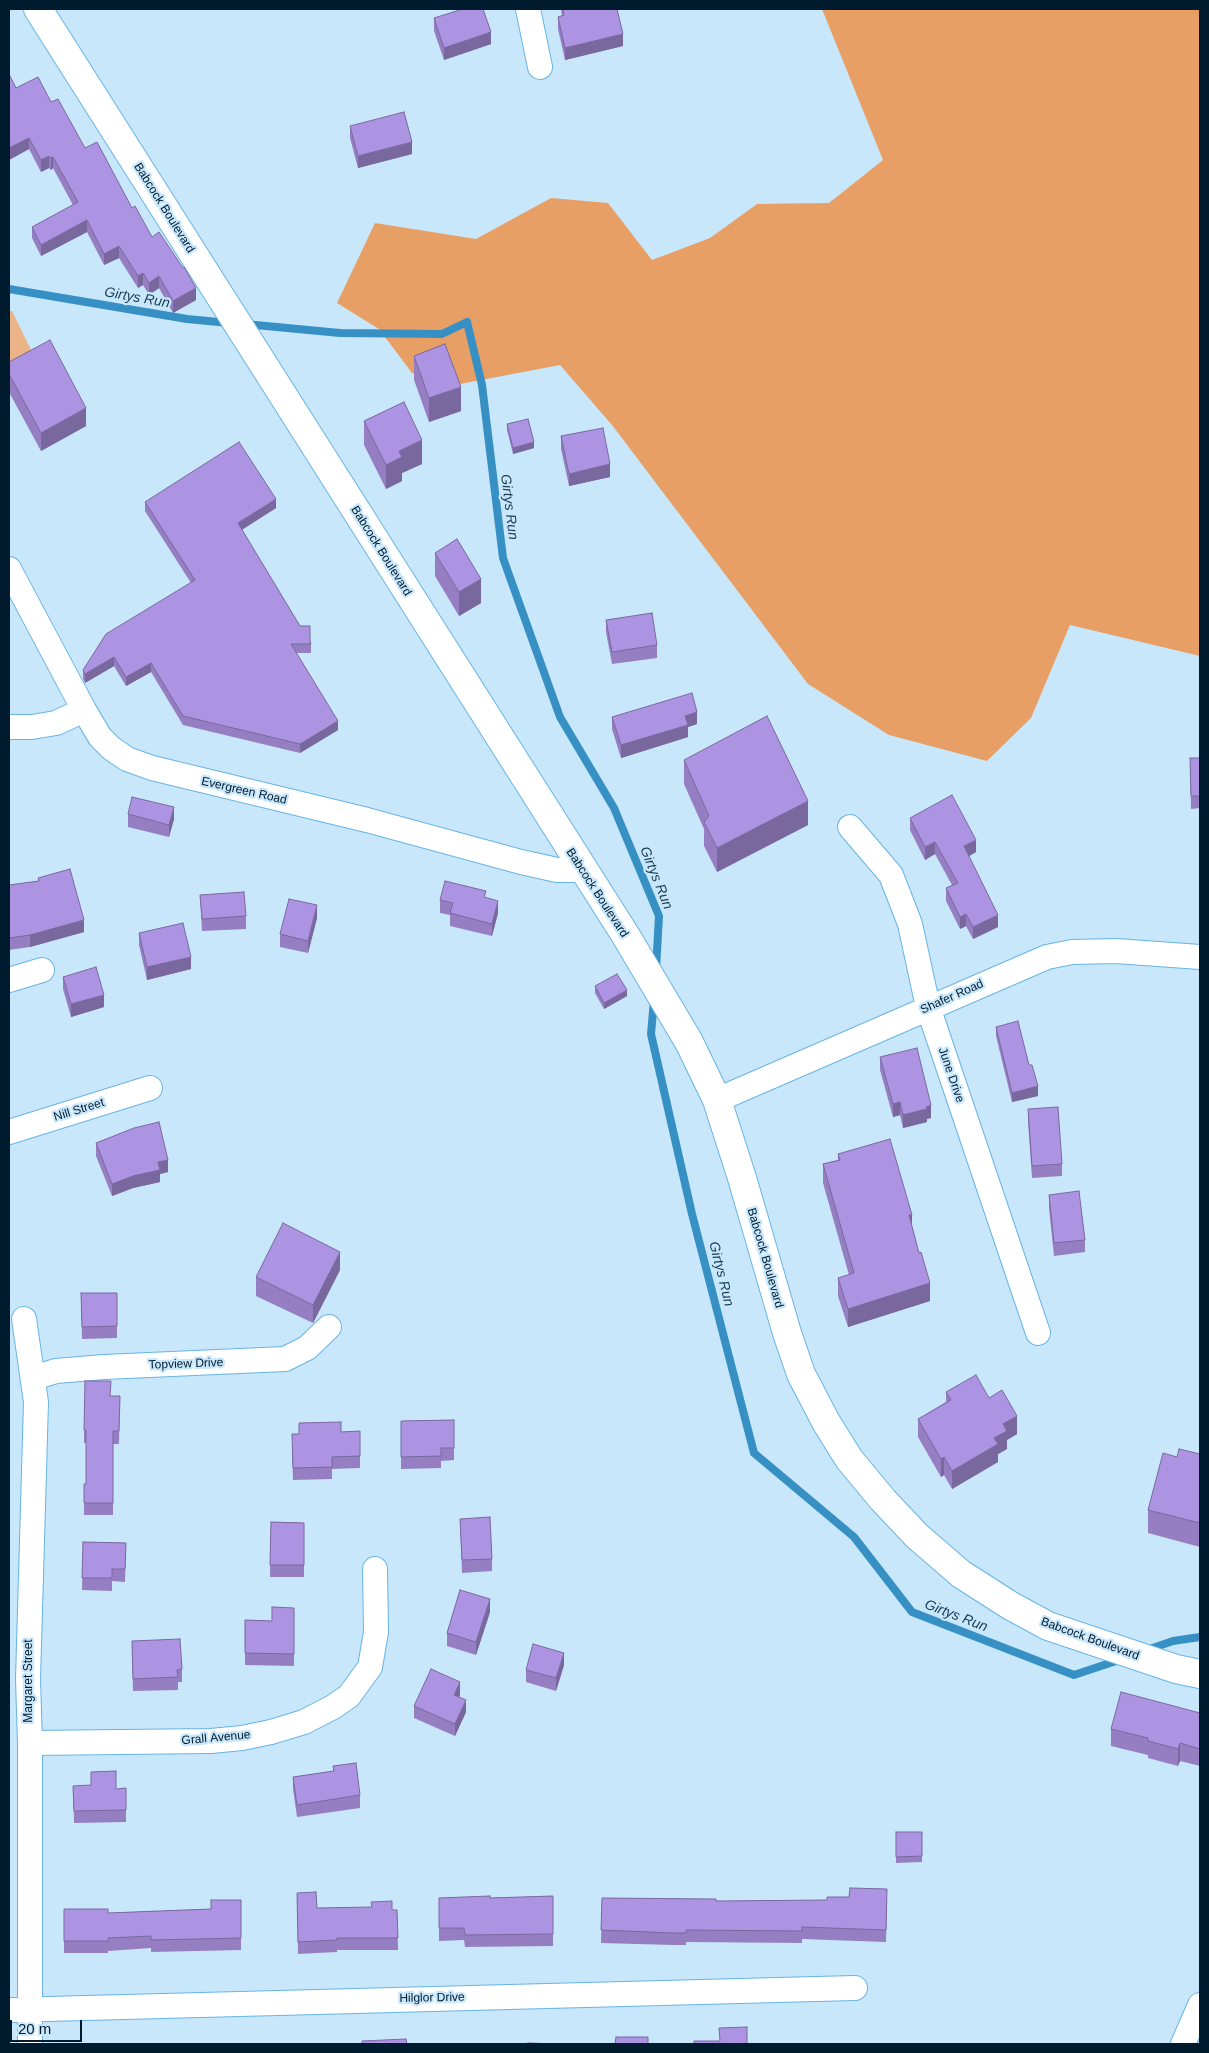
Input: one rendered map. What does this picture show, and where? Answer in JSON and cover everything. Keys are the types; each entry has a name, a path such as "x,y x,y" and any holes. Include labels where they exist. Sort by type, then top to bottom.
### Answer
{"main road":[{"name":"Babcock Boulevard","path":"38,9 582,870 626,936 689,1042 717,1100 801,1374 826,1422 849,1458 883,1500 917,1536 961,1574 1010,1606 1048,1626 1188,1672"}],"street":[{"path":"528,9 540,67"},
{"name":"Evergreen Road","path":"9,568 100,737 111,748 127,759 152,768 368,820 521,862 557,870 582,870"},
{"path":"9,727 32,727 56,723 84,710"},
{"name":"June Drive","path":"850,827 891,875 910,924 928,1007 1038,1333"},
{"name":"Shafer Road","path":"717,1100 1047,957 1072,952 1116,952 1200,957"},
{"path":"9,980 42,970"},
{"name":"Nill Street","path":"9,1132 150,1088"},
{"name":"Margaret Street","path":"24,1319 36,1402 18,1680 30,1743 19,2009 30,2044"},
{"name":"Topview Drive","path":"32,1378 56,1371 104,1367 285,1359 307,1348 329,1328"},
{"name":"Grall Avenue","path":"30,1743 211,1741 252,1736 304,1722 333,1707 349,1696 370,1667 376,1632 375,1569"},
{"name":"Hilglor Drive","path":"19,2009 855,1988"},
{"path":"1183,2044 1200,2005"}],"shaded area":[{"path":"822,9 1200,9 1200,656 1070,625 1031,718 987,761 889,735 808,684 612,425 560,365 460,384 412,373 379,329 337,303 375,223 476,239 551,198 608,203 652,260 710,238 757,204 829,203 883,160"},
{"path":"9,311 12,311 35,358 9,371"}],"building":[{"path":"463,9 483,9 491,32 444,48 434,18"},
{"path":"563,9 617,9 623,34 565,48 558,17 564,15"},
{"path":"9,74 16,88 38,77 51,102 58,99 85,148 97,142 132,208 135,206 152,237 159,232 184,267 196,288 173,301 159,276 149,283 143,273 138,276 119,246 104,254 87,220 41,245 32,227 78,202 53,157 49,156 41,160 29,138 9,148"},
{"path":"404,112 412,142 358,156 350,126"},
{"path":"50,340 86,408 41,433 9,374 9,362"},
{"path":"445,344 461,387 429,398 414,356"},
{"path":"404,402 422,440 399,451 402,457 386,465 364,421"},
{"path":"528,419 534,442 513,448 507,424"},
{"path":"603,428 610,464 569,474 561,436"},
{"path":"239,442 276,499 238,523 300,626 310,626 311,644 291,644 338,721 300,744 183,716 151,663 126,677 114,657 85,674 83,670 106,634 195,580 145,502"},
{"path":"457,539 481,579 459,592 435,553"},
{"path":"652,613 657,645 612,652 606,620"},
{"path":"692,693 697,712 685,716 688,725 621,745 612,717"},
{"path":"767,716 808,801 717,848 704,822 709,816 684,760"},
{"path":"1190,758 1200,758 1200,796 1191,796"},
{"path":"952,795 976,840 964,846 998,915 973,927 966,914 960,917 946,888 958,883 935,842 925,847 910,818"},
{"path":"132,797 174,807 169,825 128,814"},
{"path":"70,869 84,920 30,935 9,938 9,885 39,881 38,878"},
{"path":"445,881 486,891 484,897 498,901 492,924 450,913 453,903 440,900"},
{"path":"244,892 246,916 202,919 200,895"},
{"path":"289,899 317,905 308,941 280,934"},
{"path":"183,923 191,957 147,967 139,933"},
{"path":"96,967 104,995 71,1004 63,977"},
{"path":"617,974 627,990 604,1003 595,986"},
{"path":"1018,1021 1029,1065 1032,1065 1038,1086 1012,1093 996,1027"},
{"path":"917,1048 931,1105 926,1107 927,1109 903,1115 900,1102 893,1104 880,1057"},
{"path":"1058,1107 1062,1164 1032,1166 1028,1109"},
{"path":"159,1122 168,1160 158,1162 160,1170 133,1176 112,1184 96,1143 134,1128"},
{"path":"890,1139 912,1215 909,1215 919,1253 921,1252 930,1283 848,1309 838,1278 854,1273 823,1164 840,1160 838,1154"},
{"path":"1079,1191 1085,1240 1054,1243 1049,1195"},
{"path":"283,1223 340,1252 313,1305 256,1277"},
{"path":"81,1293 117,1293 117,1326 82,1327"},
{"path":"976,1375 989,1398 1002,1390 1017,1416 1003,1424 1007,1431 994,1438 998,1444 952,1471 944,1457 941,1459 918,1419 951,1400 946,1392"},
{"path":"85,1381 111,1381 110,1396 120,1396 119,1431 113,1431 113,1503 84,1503 84,1484 86,1484"},
{"path":"454,1420 454,1448 441,1448 441,1456 401,1457 401,1421"},
{"path":"341,1422 341,1432 360,1431 360,1456 332,1457 332,1467 293,1468 292,1434 299,1434 299,1423"},
{"path":"1179,1449 1200,1454 1200,1523 1148,1510 1163,1453 1177,1457"},
{"path":"490,1517 492,1559 462,1560 460,1519"},
{"path":"271,1522 304,1523 304,1565 270,1565"},
{"path":"83,1542 126,1543 125,1569 112,1569 112,1578 82,1578"},
{"path":"460,1590 490,1599 476,1642 447,1633"},
{"path":"272,1607 294,1608 294,1654 245,1653 245,1620 272,1621"},
{"path":"180,1639 182,1669 177,1670 178,1677 133,1679 132,1641"},
{"path":"533,1644 564,1653 556,1678 526,1670"},
{"path":"431,1669 460,1682 454,1695 466,1700 455,1724 414,1706"},
{"path":"1121,1692 1200,1713 1200,1749 1180,1743 1178,1749 1148,1741 1148,1738 1111,1729"},
{"path":"356,1763 360,1795 297,1805 293,1777 334,1771 333,1766"},
{"path":"116,1771 116,1789 126,1788 126,1810 74,1811 73,1786 91,1785 91,1772"},
{"path":"896,1832 922,1832 922,1856 896,1857"},
{"path":"850,1888 887,1889 886,1930 802,1927 802,1931 686,1930 686,1933 673,1933 601,1930 602,1898 716,1899 716,1901 827,1900 827,1897 849,1897"},
{"path":"316,1892 317,1908 372,1907 371,1902 392,1901 392,1910 397,1910 398,1938 337,1938 337,1940 298,1942 297,1893"},
{"path":"490,1896 490,1898 553,1896 553,1934 465,1935 464,1928 439,1928 439,1898"},
{"path":"211,1900 241,1900 241,1938 151,1940 151,1936 108,1938 108,1941 64,1941 64,1909 108,1909 108,1913 211,1909"},
{"path":"747,2027 747,2044 694,2044 694,2041 720,2041 719,2028"},
{"path":"616,2037 648,2037 648,2044 615,2044"},
{"path":"406,2039 407,2044 362,2044 362,2041"},
{"path":"528,2043 561,2044 528,2044"}],"waterway":[{"name":"Girtys Run","path":"9,289 187,319 229,323"},
{"name":"Girtys Run","path":"245,324 340,333 442,334 467,322 482,385 503,558 560,717 614,808 659,916 656,969"},
{"name":"Girtys Run","path":"654,1000 651,1034 692,1214 754,1453 854,1537 912,1612 1074,1675 1122,1659"},
{"name":"Girtys Run","path":"1147,1650 1173,1641 1200,1637"}]}
